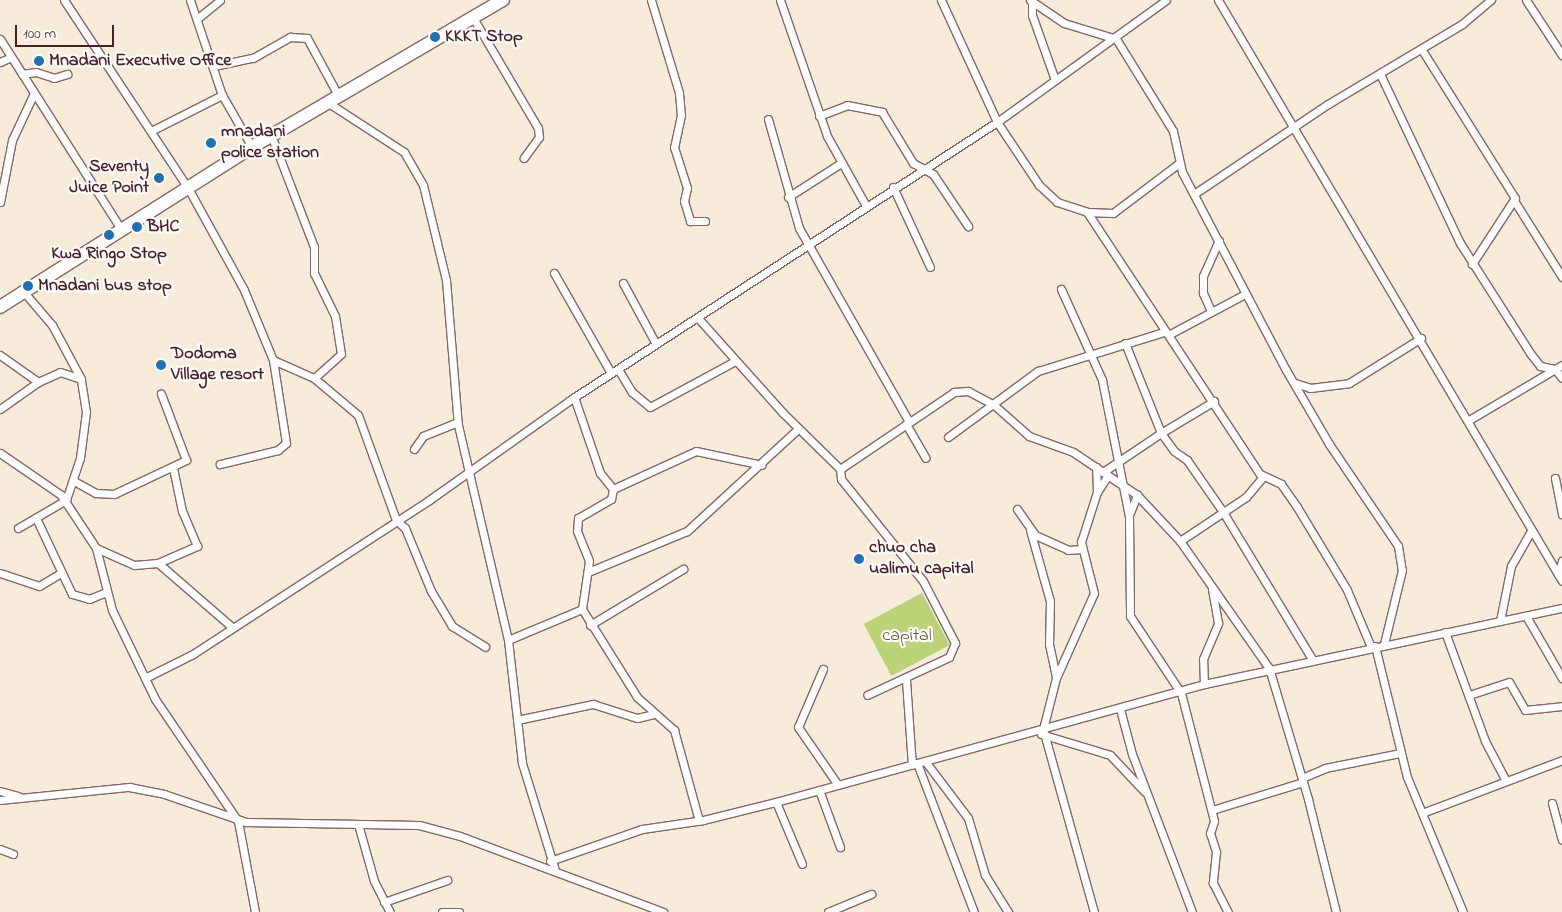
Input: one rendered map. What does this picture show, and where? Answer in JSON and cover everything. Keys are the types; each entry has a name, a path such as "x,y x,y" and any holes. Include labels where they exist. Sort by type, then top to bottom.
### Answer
{"highway":[{"path":"0,307 271,135 472,16 503,0"}],"street":[{"path":"64,0 188,188 244,290 273,360 286,443 278,450 220,464"},
{"path":"190,0 198,18 222,95 252,147"},
{"path":"198,18 220,0"},
{"path":"651,0 679,92 681,115 674,147 686,188 684,201 690,221 705,221"},
{"path":"780,0 819,116 841,163 865,204"},
{"path":"941,0 997,122 1039,185 1057,202 1087,212 1113,213 1179,163"},
{"path":"145,678 193,654 469,473 574,397 810,244 865,204 997,122 1166,0"},
{"path":"1218,0 1469,420 1531,531 1560,578"},
{"path":"1526,0 1562,55"},
{"path":"1031,1 1055,80"},
{"path":"1031,1 1064,23 1114,37 1173,131 1180,150 1179,163 1245,294 1329,444 1398,546 1402,570 1384,644"},
{"path":"1194,194 1293,128 1422,50 1488,1"},
{"path":"472,16 538,128 539,137 524,158"},
{"path":"214,66 253,58 290,37 307,38 333,98 404,152 423,185 446,280 457,422 508,640 522,763 554,870"},
{"path":"0,39 121,229"},
{"path":"1422,50 1514,193 1515,202 1562,277"},
{"path":"0,62 12,57"},
{"path":"22,74 36,72 54,78 67,74"},
{"path":"1381,76 1472,264 1540,366 1559,367"},
{"path":"0,202 12,140 34,93"},
{"path":"151,131 222,95"},
{"path":"819,116 847,105 882,112 920,170 933,174 968,226"},
{"path":"768,119 788,197 810,244 926,458"},
{"path":"271,135 314,247 314,273 335,316 341,354 314,378"},
{"path":"788,197 841,163"},
{"path":"893,187 930,267"},
{"path":"1472,264 1515,202"},
{"path":"1087,212 1264,477 1281,484 1324,547 1373,647 1400,753 1422,813 1463,912"},
{"path":"1211,311 1203,293 1203,276 1219,240"},
{"path":"554,273 611,373"},
{"path":"623,282 656,344"},
{"path":"1062,289 1102,380 1124,485 1129,516 1130,616 1181,693 1212,810 1210,833 1217,860 1212,878 1228,912"},
{"path":"18,528 66,500 74,481 85,436 81,379 52,325 23,291"},
{"path":"948,438 1038,371 1091,352 1167,333 1245,294"},
{"path":"698,318 798,429 840,469 841,479 923,581 955,643 949,657 906,680 867,695"},
{"path":"1295,383 1310,388 1349,383 1420,338"},
{"path":"1124,343 1161,433 1174,451 1187,460 1223,512 1312,659"},
{"path":"0,355 38,382"},
{"path":"273,360 314,378 362,422 396,520 405,528 431,592 452,626 485,647"},
{"path":"618,369 632,392 650,407 735,361"},
{"path":"1559,367 1562,378"},
{"path":"1469,420 1559,367"},
{"path":"0,409 38,382 60,372 81,379"},
{"path":"840,469 959,390 994,405 1029,436 1072,452 1137,495 1180,541 1211,583 1268,668 1302,780 1336,912"},
{"path":"74,481 105,495 174,468 187,455 161,394"},
{"path":"574,397 600,473 613,489 611,500 578,518 588,572 582,609 590,625 629,685 677,736 699,820"},
{"path":"1094,912 1043,732 1056,678 1094,593 1082,549 1084,525 1106,474 1119,461 1214,401"},
{"path":"414,450 423,436 457,422"},
{"path":"588,572 680,536 762,465 798,429"},
{"path":"613,489 696,451 762,465"},
{"path":"0,453 36,473 66,500 96,548 106,592 169,726 238,821 255,912"},
{"path":"1096,467 1097,492"},
{"path":"96,548 134,565 158,563 197,546 182,511 174,468"},
{"path":"1180,541 1257,489 1264,477"},
{"path":"1555,478 1562,514"},
{"path":"1129,516 1137,495"},
{"path":"1017,509 1030,530 1050,601 1049,644 1056,678"},
{"path":"36,518 59,574 75,597 106,592"},
{"path":"1030,530 1068,550 1082,549"},
{"path":"1500,621 1511,566 1531,531"},
{"path":"1560,578 1562,560"},
{"path":"158,563 232,627"},
{"path":"590,625 683,569"},
{"path":"0,573 39,586 59,574"},
{"path":"1204,684 1203,659 1219,618 1211,583"},
{"path":"1043,732 1181,693 1204,684 1268,668 1562,608"},
{"path":"508,640 582,609"},
{"path":"1526,616 1562,678"},
{"path":"1445,632 1485,741 1505,779"},
{"path":"823,669 798,727 838,785"},
{"path":"906,680 918,763 974,912"},
{"path":"1469,695 1509,682 1526,710 1562,706"},
{"path":"517,720 593,704 637,718 655,714"},
{"path":"1120,709 1146,793 1192,912"},
{"path":"550,861 642,829 699,820 776,802 1032,731 1043,732 1110,755 1146,793"},
{"path":"1212,810 1302,780 1325,768 1400,753"},
{"path":"1422,813 1505,779 1562,760"},
{"path":"918,763 968,818 985,875 1008,912"},
{"path":"0,800 18,796 104,787 144,789 238,821 419,825 554,870 663,912"},
{"path":"820,790 840,847"},
{"path":"0,791 18,796"},
{"path":"776,802 802,864"},
{"path":"1552,803 1562,840"},
{"path":"358,824 384,902 390,912"},
{"path":"0,849 13,854"},
{"path":"384,902 447,880"},
{"path":"828,912 871,894"},
{"path":"442,912 459,912"}],"green space":[{"name":"capital","path":"922,593 950,645 891,676 864,624"}],"place":[{"name":"KKKT Stop","path":"435,37"},
{"name":"Mnadani Executive Office","path":"39,61"},
{"name":"mnadani police station","path":"211,143"},
{"name":"Seventy Juice Point","path":"159,178"},
{"name":"BHC","path":"137,227"},
{"name":"Kwa Ringo Stop","path":"109,235"},
{"name":"Mnadani bus stop","path":"28,286"},
{"name":"Dodoma Village resort","path":"161,365"},
{"name":"chuo cha ualimu capital","path":"859,559"}]}
